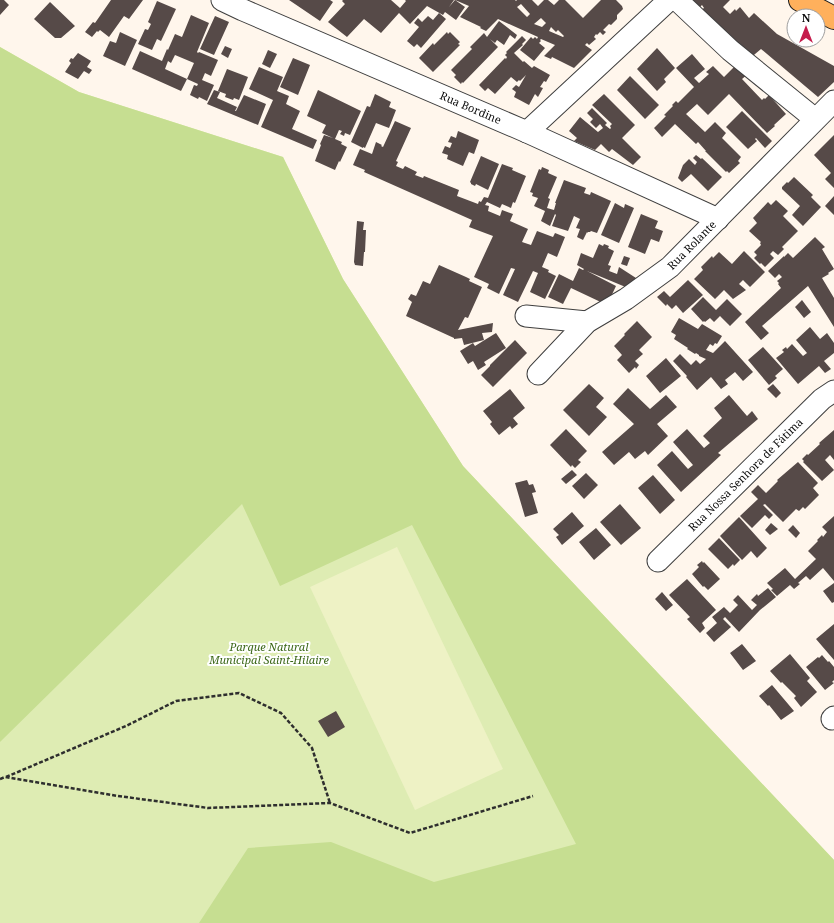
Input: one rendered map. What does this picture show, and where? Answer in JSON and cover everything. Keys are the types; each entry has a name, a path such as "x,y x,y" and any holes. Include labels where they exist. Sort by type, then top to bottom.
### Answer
{"main road":[{"path":"800,0 834,18"}],"street":[{"name":"Rua Bordine","path":"222,0 247,5 718,219"},
{"path":"527,132 669,0"},
{"path":"677,0 730,50 815,119"},
{"name":"Rua Rolante","path":"538,374 587,322 626,299 670,267 834,101"},
{"path":"526,316 587,322"},
{"name":"Rua Nossa Senhora de Fátima","path":"658,561 822,399 834,391"}],"path":[{"path":"0,779 126,726 176,701 239,693 281,713 312,748 330,803"},
{"path":"5,777 118,796 208,808 330,803 410,833 533,796"}],"green space":[{"name":"Parque Natural Municipal Saint-Hilaire","path":"0,47 79,92 283,157 343,279 463,466 834,860 834,923 0,923"},
{"name":"Parque Natural Municipal Saint-Hilaire","path":"0,47 79,92 283,157 343,279 463,466 834,860 834,923 199,923 248,848 331,842 434,882 576,844 412,525 280,586 242,504 0,742"},
{"path":"397,547 503,769 415,810 310,587"}],"building":[{"path":"0,0 4,0 9,5 0,15"},
{"path":"111,0 143,0 129,19 124,16 109,37 100,30 98,32 97,31 92,37 85,32 93,22 95,23"},
{"path":"289,0 330,0 333,2 320,21"},
{"path":"391,0 400,8 406,1 405,0 454,0 449,7 455,0 465,7 456,20 445,12 443,15 427,6 410,24 399,13 381,33 364,19 347,37 328,22 345,4 342,1"},
{"path":"455,0 532,0 538,6 544,0 548,0 554,5 559,0 565,0 583,18 601,0 616,0 623,9 617,15 617,19 603,30 606,32 603,35 600,32 597,35 596,34 594,37 596,39 589,45 587,43 585,45 592,50 574,68 552,57 551,59 544,56 555,45 541,39 539,43 545,48 534,61 520,50 531,37 533,39 535,37 537,39 538,37 498,19 486,31 460,17 469,6","holes":["521,4 530,14 527,17 517,7","541,18 546,23 542,27 534,24","551,27 556,32 558,30 564,36 563,37 549,31"]},
{"path":"691,0 730,0 723,7 730,14 735,9 736,11 740,7 749,18 754,13 777,34 786,39 786,48 802,48 834,66 834,82 818,97 761,49 748,60 701,10 704,8 702,5 699,8"},
{"path":"157,1 176,9 161,41 157,39 152,50 138,44 145,29 148,30 151,24 148,22"},
{"path":"50,2 75,26 61,38 55,38 34,19"},
{"path":"439,13 446,19 421,48 417,44 414,47 407,41 419,27 414,23 418,18 422,22 428,16 433,20"},
{"path":"191,15 209,23 197,52 218,60 211,76 205,73 202,80 214,85 207,101 190,95 194,85 197,86 198,84 187,79 181,91 132,69 140,51 162,61 175,34 182,37","holes":["175,55 194,63 187,79 165,69 168,61 171,63"]},
{"path":"215,16 229,22 214,55 200,49"},
{"path":"499,21 517,35 515,39 510,35 504,45 497,40 495,43 490,39 498,47 461,84 454,77 456,75 451,70 472,49 470,47 484,33 487,37"},
{"path":"120,32 137,40 125,66 103,56 110,41 116,43"},
{"path":"447,32 448,34 450,32 460,42 458,44 460,45 433,72 419,58 433,43 434,45"},
{"path":"522,36 526,40 514,53 532,68 534,66 550,75 546,82 544,81 540,87 543,88 538,97 535,94 529,105 514,97 516,92 512,89 516,85 519,87 526,75 517,82 511,77 495,94 488,88 485,91 479,85 505,58 506,59 506,52"},
{"path":"225,46 232,49 228,58 221,54"},
{"path":"657,48 675,68 664,79 666,82 657,91 637,69"},
{"path":"268,50 277,54 270,68 262,64"},
{"path":"78,53 91,61 87,67 92,70 89,74 84,71 78,79 65,72 71,63 69,61 71,58 73,59"},
{"path":"692,54 705,69 694,78 699,83 709,74 706,72 713,66 724,77 738,63 748,74 742,79 762,100 769,95 786,114 767,133 729,94 708,115 697,104 686,114 705,132 715,122 726,133 722,138 741,157 738,161 740,163 729,173 727,171 726,172 705,151 698,142 696,144 675,124 662,137 654,128 666,116 664,115 673,106 672,105 676,101 678,103 694,87 676,68"},
{"path":"293,58 310,65 298,95 280,87"},
{"path":"259,67 283,77 277,91 289,96 286,104 300,111 292,129 317,140 313,149 261,127 273,100 249,89"},
{"path":"227,69 248,77 239,100 234,98 233,100 225,97 226,94 218,91"},
{"path":"630,76 659,105 645,119 617,90"},
{"path":"214,90 220,92 217,98 237,107 235,111 244,95 266,104 258,125 207,104"},
{"path":"318,90 361,111 350,135 345,133 344,136 340,134 342,131 339,130 335,139 342,142 341,144 347,147 335,170 315,161 324,135 333,138 322,133 326,125 307,116"},
{"path":"375,94 391,102 389,107 396,110 389,128 376,123 365,148 363,148 351,142 367,106 370,107"},
{"path":"604,94 635,125 622,138 641,157 633,165 612,149 609,152 601,144 595,150 574,141 577,138 569,131 580,117 598,132 603,128 600,124 596,128 590,122 593,119 587,113 592,108 607,123 605,125 610,129 611,128 610,126 612,124 592,105"},
{"path":"742,111 772,141 765,148 756,138 755,139 757,141 748,149 726,127"},
{"path":"395,121 411,128 396,161 398,162 396,166 403,169 405,166 417,172 415,175 423,178 424,176 459,190 457,196 478,204 484,197 488,198 502,164 513,168 512,170 526,176 515,203 513,202 511,208 502,204 500,208 487,202 485,205 489,206 488,211 500,216 502,210 513,214 510,221 528,229 522,242 531,245 537,231 553,237 555,233 565,237 557,257 548,253 542,267 549,270 548,272 556,276 545,299 530,292 538,273 533,271 518,302 503,295 515,269 511,268 499,294 487,288 489,284 474,277 493,236 469,227 472,220 364,172 365,170 353,165 360,149 372,154 376,142 383,147"},
{"path":"458,131 479,140 474,154 469,152 463,166 447,159 448,155 442,153 445,146 450,148 452,143 448,142 451,136 456,138"},
{"path":"834,135 834,188 825,179 831,173 814,155"},
{"path":"696,155 701,159 702,158 722,177 708,191 691,174 682,182 678,178 683,165 689,159 695,165 697,162 693,158"},
{"path":"481,156 499,164 488,190 476,184 475,186 470,182"},
{"path":"542,167 549,170 548,173 557,177 548,198 550,199 547,208 554,210 555,203 564,180 586,188 584,193 590,195 591,192 611,201 597,233 591,231 588,233 587,232 583,240 577,237 580,229 576,228 580,219 574,216 568,231 552,226 556,215 555,214 550,226 541,221 545,211 534,206 538,198 532,196 533,193 530,192 539,169 541,170"},
{"path":"794,177 813,195 811,197 821,207 803,226 792,215 800,206 782,189 787,182 788,183"},
{"path":"834,196 834,215 825,206"},
{"path":"776,200 788,211 783,216 798,231 782,247 784,249 778,255 773,251 770,254 774,258 765,267 754,258 757,255 754,252 761,245 761,242 749,231 757,223 753,218 768,202 771,205"},
{"path":"615,203 624,208 625,204 634,208 619,243 601,235"},
{"path":"641,214 658,221 655,228 663,231 659,242 651,239 645,254 628,247"},
{"path":"357,221 364,222 363,230 366,230 363,266 355,265 354,262"},
{"path":"815,237 825,247 822,249 834,269 822,278 834,298 834,327 808,286 762,326 769,333 761,340 745,322 781,288 777,281 782,277 779,274 775,278 768,271 788,253 793,258"},
{"path":"599,244 609,246 608,248 614,251 608,265 611,266 609,271 617,274 619,267 636,278 628,288 587,271 616,286 607,305 571,288 563,304 548,297 559,274 573,281 579,268 584,269 577,265 581,253 593,258"},
{"path":"744,251 765,272 750,287 743,280 739,284 746,290 733,299 724,290 715,299 694,279 703,270 701,267 712,256 713,258 719,252 732,264"},
{"path":"624,256 630,258 627,266 621,264"},
{"path":"439,265 470,279 469,281 482,287 468,318 465,317 458,330 493,323 492,332 482,333 484,340 464,345 462,338 454,339 406,316 412,302 408,299 411,294 416,296 423,281 430,284"},
{"path":"688,280 703,295 683,313 676,305 672,309 667,304 666,306 657,297 664,291 670,297"},
{"path":"703,297 716,310 727,299 742,314 730,326 720,316 714,322 710,318 703,322 691,309"},
{"path":"802,300 811,312 804,318 795,307"},
{"path":"679,318 698,329 702,324 722,336 717,344 715,343 713,346 710,344 706,350 713,353 725,341 753,372 743,381 735,372 725,380 728,384 721,389 711,377 697,390 686,377 687,376 673,361 680,354 691,365 696,360 700,364 706,359 687,349 688,348 674,339 676,335 671,332"},
{"path":"637,321 652,337 639,350 643,354 635,361 639,365 636,369 635,367 629,373 617,360 622,355 614,346"},
{"path":"810,327 820,339 827,333 834,343 834,353 824,361 831,369 825,373 819,366 798,384 776,358 784,352 782,350 786,347 787,349 792,344 803,356 807,353 796,340"},
{"path":"496,333 506,348 484,362 486,365 478,370 473,361 468,364 460,351 473,343 475,346"},
{"path":"515,340 527,353 493,387 481,375"},
{"path":"763,347 783,369 775,376 777,378 769,385 748,360"},
{"path":"666,358 681,376 660,393 646,376"},
{"path":"589,384 604,398 596,407 607,417 589,436 563,410"},
{"path":"773,384 781,393 776,398 767,389"},
{"path":"628,388 650,409 666,395 677,407 657,424 668,436 648,455 645,451 635,459 629,452 614,465 602,452 634,424 613,404"},
{"path":"510,389 525,408 513,418 518,424 512,429 510,426 499,435 490,424 492,422 483,411"},
{"path":"729,395 747,416 752,411 758,419 718,453 721,455 681,492 657,465 672,451 688,469 693,465 673,442 687,429 704,448 710,443 703,436 722,418 714,408"},
{"path":"566,429 587,451 578,460 581,462 575,468 572,465 571,467 550,445"},
{"path":"834,430 834,460 830,455 825,460 834,470 822,481 803,462 804,461 802,459"},
{"path":"798,462 818,483 813,488 819,495 805,509 803,507 799,511 796,509 783,522 765,504 763,505 773,515 769,519 765,515 752,528 740,516 758,499 751,492 758,485 766,493 778,481 777,480"},
{"path":"572,470 577,475 566,484 561,479"},
{"path":"586,473 598,485 584,499 572,486"},
{"path":"653,475 675,500 660,514 638,488"},
{"path":"527,480 529,485 533,484 536,492 532,493 538,513 525,517 515,483"},
{"path":"620,504 641,528 621,545 600,522"},
{"path":"572,512 584,526 562,545 556,537 559,535 553,529"},
{"path":"834,516 834,581 823,568 810,580 806,576 794,589 790,585 777,596 767,583 785,568 795,579 816,559 808,551 822,535 823,537 827,532 822,527"},
{"path":"739,517 767,548 757,558 751,551 742,560 720,536"},
{"path":"771,523 778,529 770,535 765,530"},
{"path":"793,525 800,533 796,538 788,530"},
{"path":"596,528 611,545 594,560 579,542"},
{"path":"719,538 740,560 728,569 708,549"},
{"path":"702,561 720,579 708,590 704,586 703,587 692,574 699,567 697,565"},
{"path":"687,579 716,610 702,623 705,628 700,633 687,619 690,617 669,595"},
{"path":"834,583 834,602 832,603 823,591"},
{"path":"768,588 776,597 760,610 739,632 725,617 723,619 731,627 714,642 706,633 717,623 712,617 724,607 730,613 738,605 733,600 738,595 752,610 757,605 751,600 757,594 758,596"},
{"path":"662,592 673,605 666,611 655,599"},
{"path":"834,624 834,660 816,639"},
{"path":"742,644 756,661 743,670 730,653"},
{"path":"790,654 810,678 807,681 817,692 801,707 794,698 796,696 770,671"},
{"path":"822,655 834,667 834,680 832,682 834,683 825,690 806,667"},
{"path":"772,685 794,711 781,720 769,705 768,706 759,696"},
{"path":"336,711 345,727 328,737 318,721"}]}
